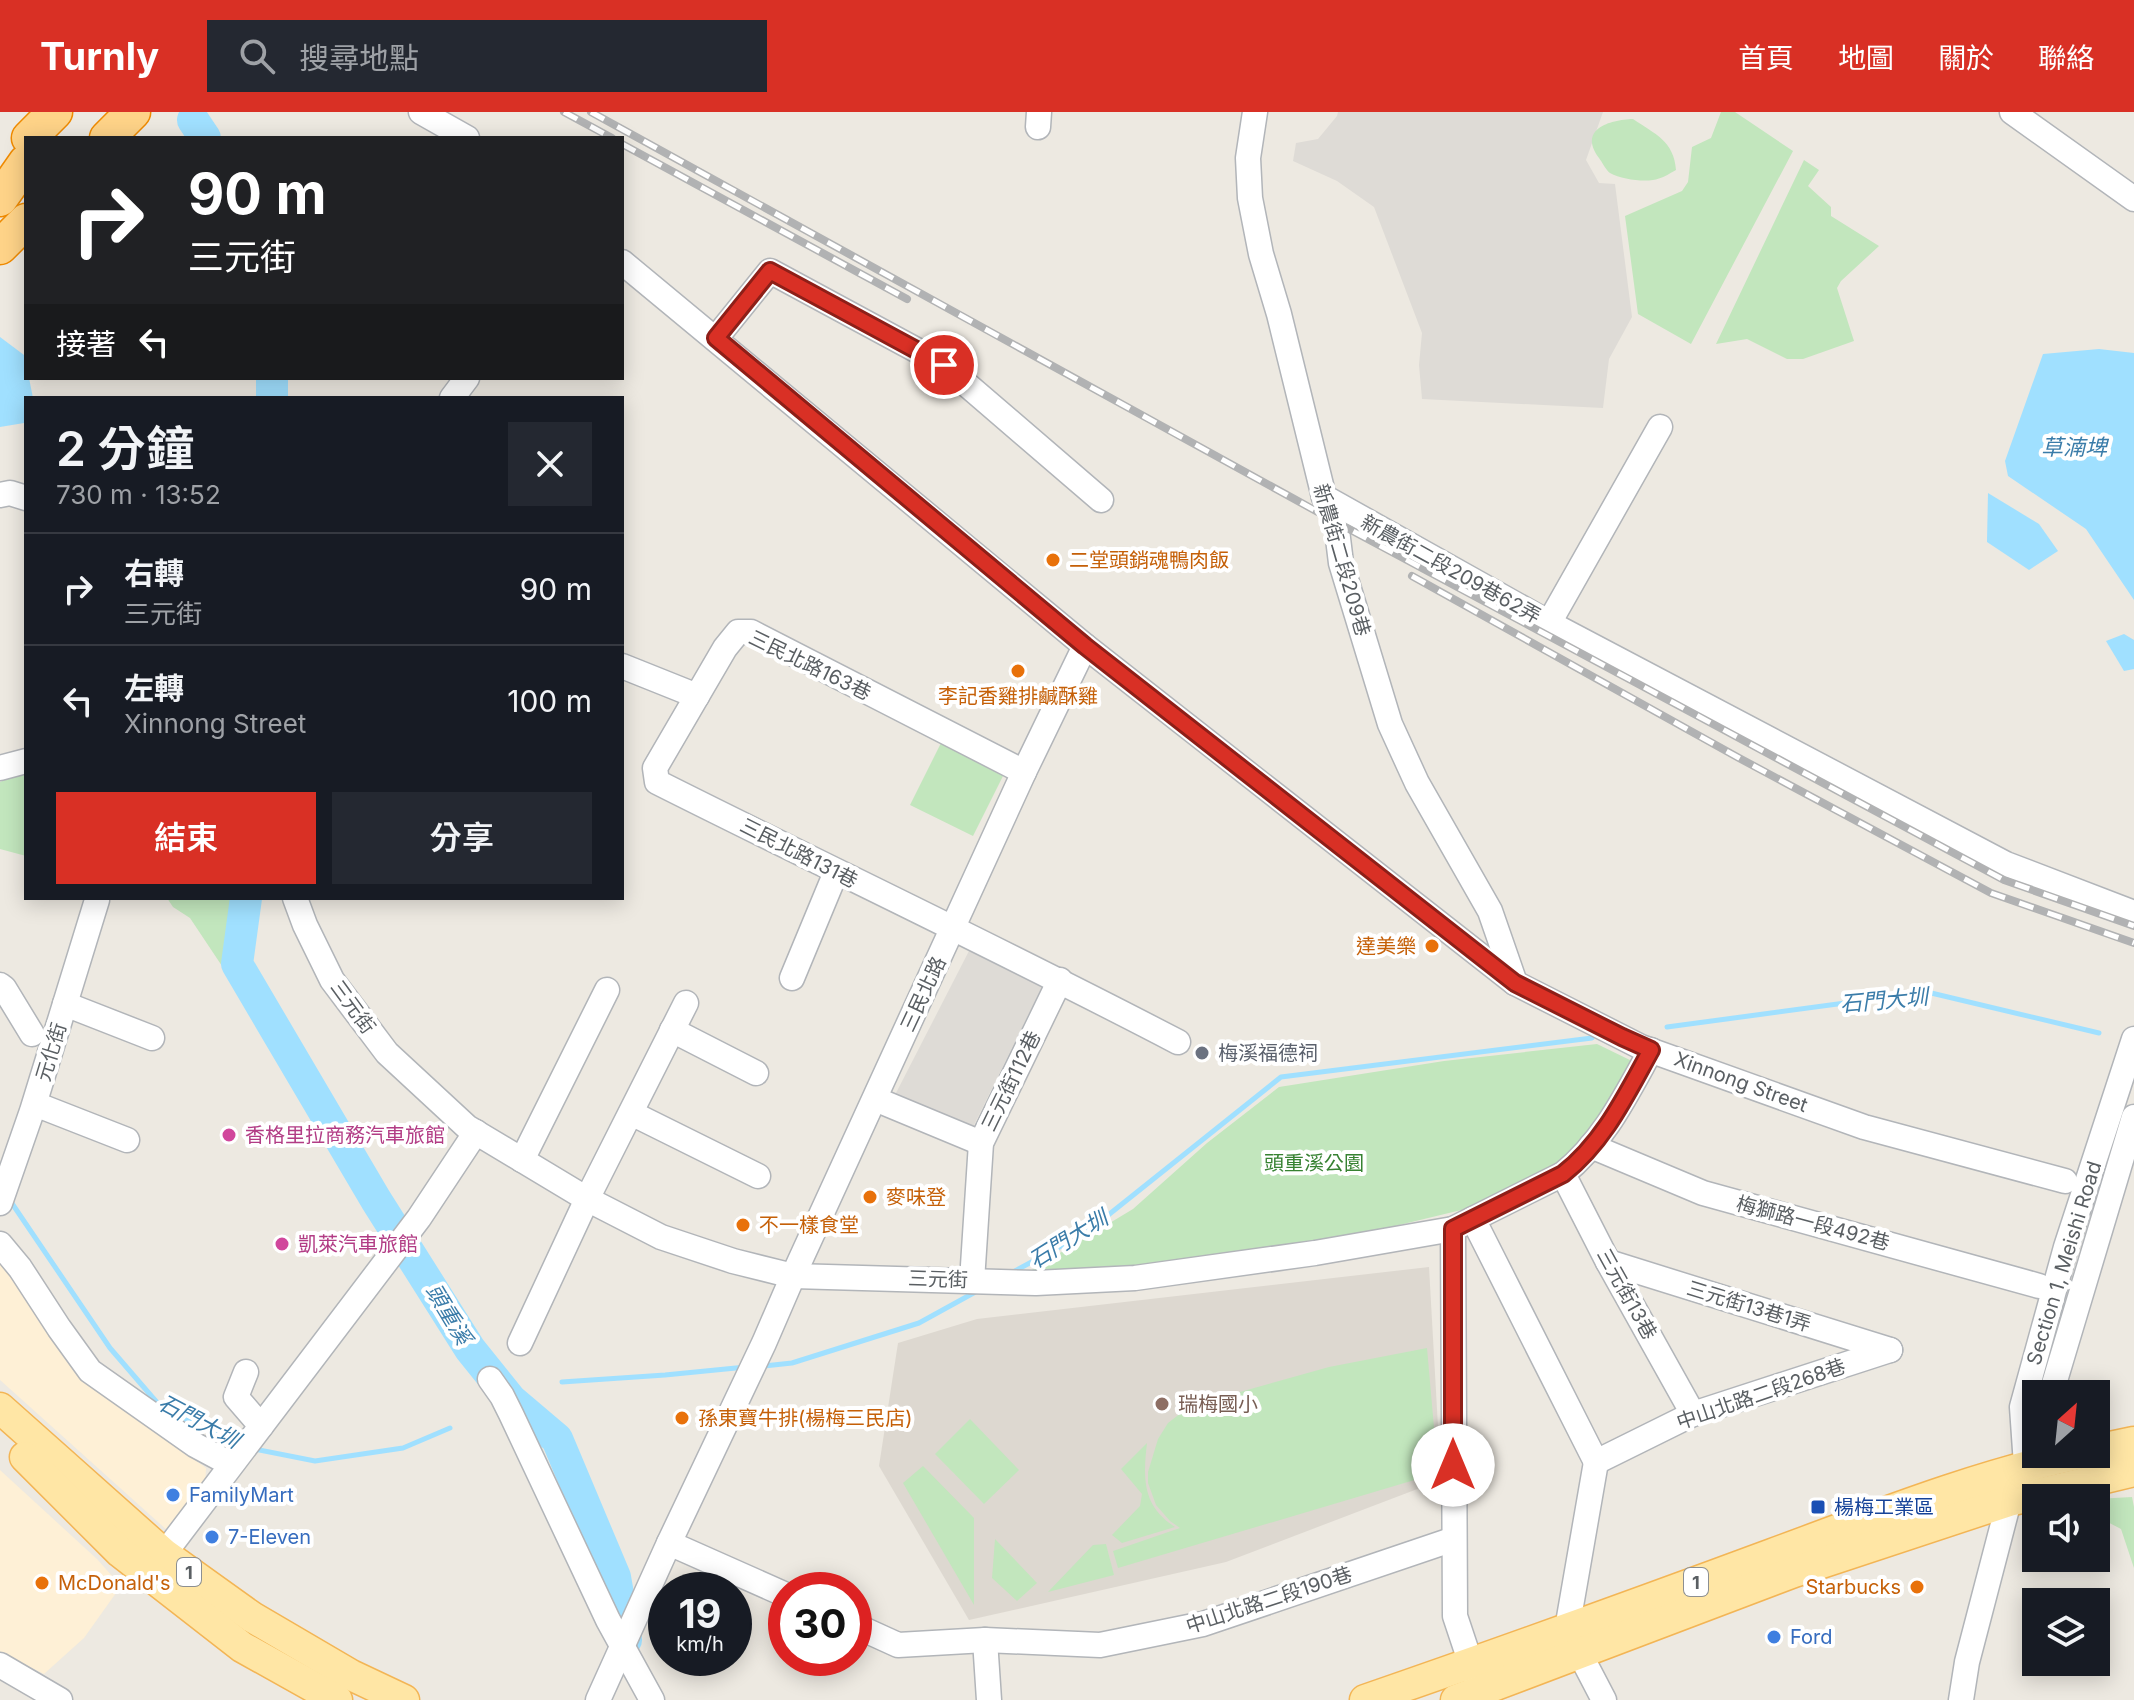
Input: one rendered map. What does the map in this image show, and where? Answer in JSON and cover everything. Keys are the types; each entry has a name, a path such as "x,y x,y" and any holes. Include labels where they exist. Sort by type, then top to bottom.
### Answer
{"highway":[{"path":"43,136 58,112"},
{"path":"32,136 58,112"},
{"path":"109,136 133,112"},
{"path":"0,167 24,144"},
{"path":"0,199 24,165"},
{"path":"0,247 24,223"}],"main road":[{"name":"1","path":"0,1408 164,1554 252,1617 331,1690"},
{"name":"1","path":"0,1434 120,1552 242,1647 331,1690 404,1700"},
{"path":"2110,1447 2134,1442"},
{"name":"1","path":"1468,1696 1572,1642 2022,1457"},
{"name":"1","path":"1365,1700 1472,1663 1572,1642 2009,1501 2134,1471"}],"street":[{"path":"421,112 463,136"},
{"name":"新農街二段209巷","path":"1255,112 1248,158 1250,198 1261,254 1324,497 1336,522 1341,563 1390,724 1417,783 1490,911 1515,983"},
{"path":"2012,112 2134,199"},
{"name":"Xinnong Street","path":"624,264 1085,646 1515,983 1641,1047 1864,1127 2065,1181"},
{"path":"716,338 770,271 944,365 1101,500"},
{"name":"新農街二段209巷62弄","path":"1324,497 1549,623 1660,427"},
{"path":"0,495 10,493 24,497"},
{"path":"1549,623 2006,864 2134,913"},
{"name":"三民北路163巷","path":"655,768 725,648 738,632 751,632 1024,772"},
{"name":"三民北路","path":"669,1543 1085,646"},
{"path":"624,667 697,696"},
{"path":"0,768 24,762"},
{"name":"三民北路131巷","path":"655,768 657,782 1060,980 1178,1042"},
{"path":"792,978 836,872"},
{"name":"元化街","path":"0,1203 35,1104 97,900"},
{"name":"三元街","path":"296,900 332,980 387,1053 467,1127 587,1199 661,1237 733,1261 793,1276 1036,1283 1135,1278 1315,1253 1463,1224 1563,1174 1577,1163 1612,1121 1651,1050"},
{"name":"三元街112巷","path":"987,1281 981,1143 1060,980"},
{"path":"0,985 32,1034"},
{"path":"522,1160 607,990"},
{"path":"520,1343 587,1199 686,1003"},
{"path":"65,1004 152,1038"},
{"path":"672,1030 756,1073"},
{"name":"Section 1, Meishi Road","path":"2029,1380 2066,1247 2134,1039"},
{"path":"875,1099 981,1143"},
{"path":"35,1104 127,1140"},
{"path":"631,1113 758,1176"},
{"name":"Section 1, Meishi Road","path":"2055,1380 2134,1117"},
{"path":"164,1554 230,1459 259,1429 419,1218 476,1132"},
{"name":"梅獅路一段492巷","path":"1591,1146 1703,1193 2039,1286"},
{"name":"三元街13巷","path":"1563,1174 1693,1414"},
{"path":"1463,1224 1596,1462 1572,1642 1604,1700"},
{"path":"1463,1224 1454,1539 1455,1616 1472,1663 1468,1696"},
{"path":"0,1244 20,1268 90,1371 195,1445 230,1459"},
{"name":"三元街13巷1弄","path":"1608,1262 1890,1350"},
{"name":"中山北路二段268巷","path":"1596,1462 1693,1414 1890,1350"},
{"path":"237,1369 236,1397 259,1429"},
{"path":"501,1397 601,1606 652,1700"},
{"path":"1961,1700 1967,1662 2009,1501 2024,1468"},
{"name":"中山北路二段190巷","path":"872,1633 898,1645 985,1640 1100,1645 1203,1624 1454,1539"},
{"path":"598,1700 669,1543 768,1587"},
{"path":"985,1640 989,1700"},
{"path":"0,1665 60,1700"}],"shaded area":[{"path":"1338,112 1603,112 1586,160 1599,183 1615,184 1632,317 1609,359 1603,408 1422,399 1419,365 1422,333 1374,207 1337,181 1293,161 1296,143 1318,139"},
{"path":"970,949 1043,985 973,1127 895,1095"},
{"path":"0,1263 96,1390 206,1468 205,1486 169,1532 0,1380"},
{"name":"瑞梅國小","path":"1429,1267 1441,1480 1226,1562 969,1620 879,1466 898,1343 977,1319"},
{"path":"0,1470 97,1559 121,1586 84,1638 44,1674 0,1652"}],"green space":[{"path":"1721,112 1735,112 1793,151 1691,344 1638,314 1625,216 1682,191 1688,182 1692,147 1711,138"},
{"path":"1633,119 1667,145 1676,170 1659,179 1643,181 1620,177 1607,170 1593,148 1594,133 1606,124"},
{"path":"1804,160 1819,170 1808,186 1831,207 1831,216 1879,246 1837,288 1854,341 1803,359 1787,359 1747,339 1716,344"},
{"path":"942,741 1005,772 973,836 910,805"},
{"path":"24,771 24,855 0,849 0,782"},
{"path":"168,900 234,900 226,972 190,918 173,907"},
{"name":"頭重溪公園","path":"1597,1044 1634,1062 1593,1138 1547,1172 1482,1205 1333,1241 1205,1261 1025,1274 1133,1209 1207,1143 1279,1087 1444,1061"},
{"path":"1427,1348 1438,1473 1118,1568 1113,1551 1180,1528 1156,1505 1148,1483 1148,1472 1158,1439 1168,1423 1190,1406 1329,1367"},
{"path":"970,1419 1019,1470 984,1504 935,1454"},
{"path":"1147,1443 1147,1490 1156,1510 1175,1527 1122,1543 1112,1535 1140,1506 1142,1494 1121,1469"},
{"path":"923,1466 974,1518 974,1605 903,1483"},
{"path":"2132,1497 2134,1568 2121,1529 2110,1523 2110,1498"},
{"path":"995,1539 1037,1583 1017,1601 992,1578"},
{"path":"1106,1544 1114,1575 1048,1592 1093,1545"}],"water":[{"path":"0,337 24,355 24,380 29,380 33,396 24,396 24,423 0,427"},
{"name":"草湳埤","path":"2099,349 2134,353 2134,600 2086,529 2008,476 2005,461 2043,354"},
{"path":"1988,493 2039,524 2058,551 2029,570 1987,542"},
{"path":"2124,634 2134,640 2134,669 2124,671 2106,641"}],"waterway":[{"name":"頭重溪","path":"193,120 204,136"},
{"name":"頭重溪","path":"272,380 272,396"},
{"name":"頭重溪","path":"246,900 237,964 376,1200 470,1349 511,1400 557,1439 615,1577 626,1640"},
{"name":"石門大圳","path":"1667,1027 1927,992 2099,1033"},
{"name":"石門大圳","path":"1013,1272 1087,1232 1281,1077 1592,1038"},
{"name":"石門大圳","path":"9,1199 110,1348 160,1406 236,1445"},
{"name":"石門大圳","path":"764,1366 792,1363 919,1323 979,1290"},
{"name":"石門大圳","path":"562,1382 746,1367"},
{"name":"石門大圳","path":"254,1449 315,1461 403,1448 450,1428"}],"railway":[{"path":"564,112 608,136"},
{"path":"591,112 1336,522 2004,880 2134,926"},
{"path":"624,145 907,299"},
{"path":"1412,576 1739,758 1991,893 2134,943"}],"place":[{"name":"二堂頭銷魂鴨肉飯","path":"1053,560"},
{"name":"李記香雞排鹹酥雞","path":"1018,671"},
{"name":"達美樂","path":"1432,946"},
{"name":"梅溪福德祠","path":"1202,1053"},
{"name":"香格里拉商務汽車旅館","path":"229,1135"},
{"name":"麥味登","path":"870,1197"},
{"name":"不一樣食堂","path":"743,1225"},
{"name":"凱萊汽車旅館","path":"282,1244"},
{"name":"瑞梅國小","path":"1162,1404"},
{"name":"孫東寶牛排(楊梅三民店)","path":"682,1418"},
{"name":"FamilyMart","path":"173,1495"},
{"name":"楊梅工業區","path":"1818,1507"},
{"name":"7-Eleven","path":"212,1537"},
{"name":"McDonald's","path":"42,1583"},
{"name":"Starbucks","path":"1917,1587"},
{"name":"Ford","path":"1774,1637"}],"route":[{"path":"944,365 770,271 716,338 1085,646 1515,983 1651,1050 1612,1121 1577,1163 1563,1174 1453,1229 1453,1465"}]}
